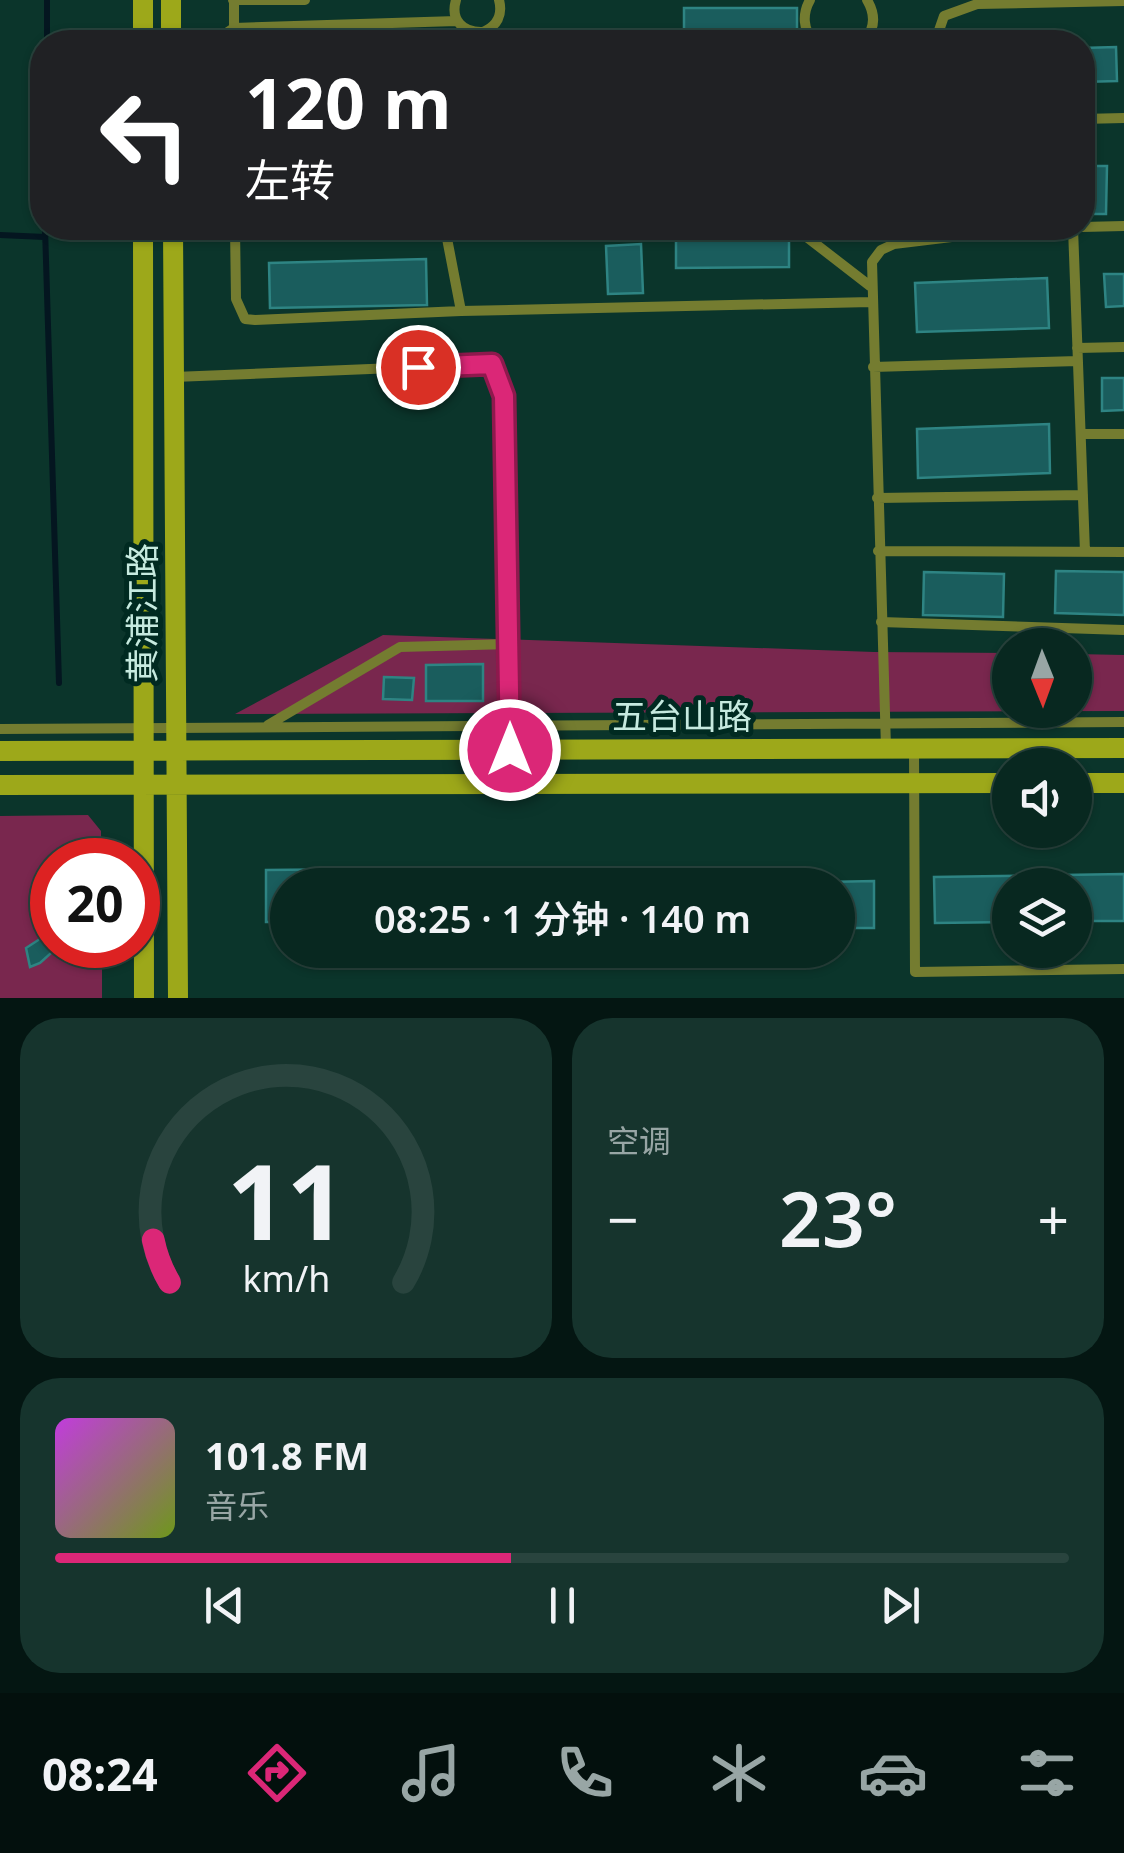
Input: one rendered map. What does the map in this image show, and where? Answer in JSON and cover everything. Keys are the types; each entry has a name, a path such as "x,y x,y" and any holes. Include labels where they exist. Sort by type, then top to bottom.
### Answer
{"main road":[{"path":"142,0 142,30"},
{"path":"171,0 171,30"},
{"name":"黄浦江路","path":"142,240 144,998"},
{"name":"黄浦江路","path":"172,240 178,998"},
{"name":"五台山路","path":"0,751 142,739 176,751 1124,748"},
{"path":"1092,782 1124,782"},
{"name":"五台山路","path":"0,785 992,783"}],"lane":[{"path":"234,28 233,0 305,0"},
{"path":"456,0 456,20"},
{"path":"488,30 500,16 500,0"},
{"path":"806,30 804,16 810,0"},
{"path":"868,0 874,15 869,30"},
{"path":"939,30 944,16 977,4 1124,0"},
{"path":"231,30 456,20 467,30"},
{"path":"1095,119 1124,118"},
{"path":"1095,227 1124,226"},
{"path":"235,240 236,299 245,319 461,310 871,302"},
{"path":"447,240 461,310"},
{"path":"811,240 870,286"},
{"path":"886,748 870,286 872,262 881,250 921,240"},
{"path":"1073,240 1085,552"},
{"path":"873,367 1078,354 1124,347"},
{"path":"174,377 492,364 504,396 510,750"},
{"path":"1081,434 1124,434"},
{"path":"877,498 1083,495"},
{"path":"878,551 1124,552"},
{"path":"881,622 1124,630"},
{"path":"266,726 400,648 510,644"},
{"path":"0,729 142,739 176,728 266,726 1124,722"},
{"path":"914,749 915,972 1124,969"}],"shaded area":[{"path":"383,635 992,653 992,711 235,714"},
{"path":"1092,654 1124,655 1124,711 1092,711"},
{"path":"88,815 101,831 101,838 30,838 30,968 102,968 102,998 0,998 0,816"}],"building":[{"path":"684,8 797,8 797,30 684,30"},
{"path":"1116,47 1117,81 1095,82 1095,48"},
{"path":"1095,166 1107,166 1106,214 1095,214"},
{"path":"676,240 789,240 789,267 676,268"},
{"path":"641,244 643,293 608,294 606,246"},
{"path":"426,259 427,305 270,308 269,263"},
{"path":"1104,274 1124,274 1124,306 1106,307"},
{"path":"1047,278 1049,328 917,332 915,283"},
{"path":"1102,378 1124,378 1124,410 1102,411"},
{"path":"1049,424 1050,473 918,478 917,429"},
{"path":"1056,571 1124,572 1124,615 1055,613"},
{"path":"924,572 1004,574 1003,617 923,615"},
{"path":"483,664 483,701 426,701 426,665"},
{"path":"384,677 414,678 412,700 383,699"},
{"path":"266,870 270,870 270,922 266,922"},
{"path":"1124,874 1124,921 1092,921 1092,875"},
{"path":"992,876 992,922 935,923 934,877"},
{"path":"855,881 874,881 874,928 855,928"}],"waterway":[{"path":"47,0 47,30"},
{"path":"0,235 30,236"},
{"path":"45,240 59,683"}],"route":[{"path":"418,367 492,364 504,396 510,750"}]}
